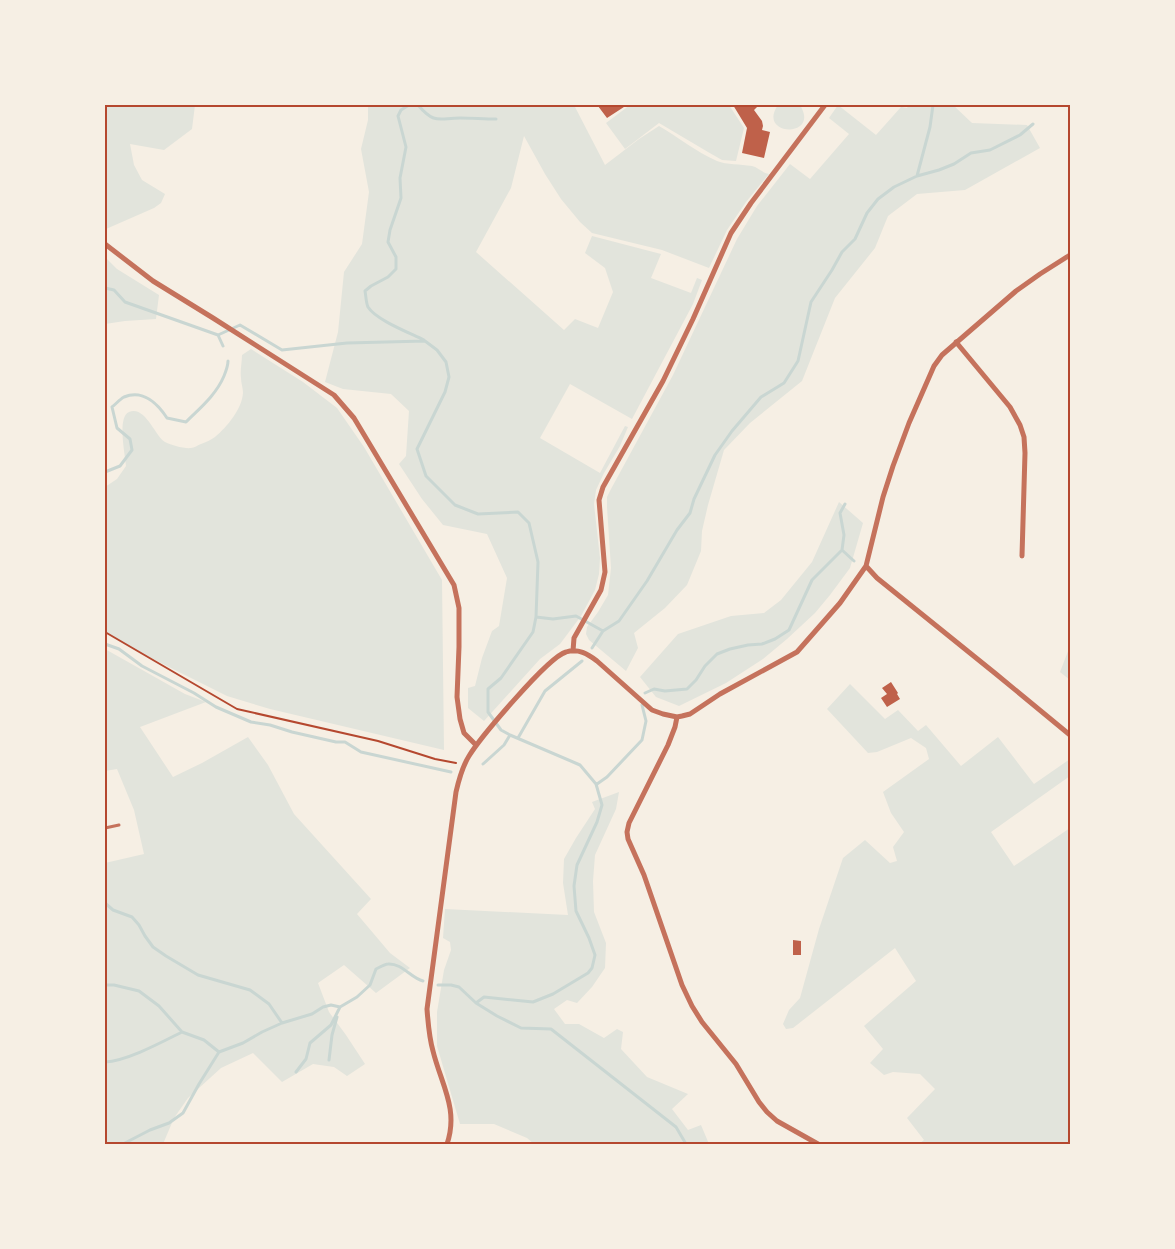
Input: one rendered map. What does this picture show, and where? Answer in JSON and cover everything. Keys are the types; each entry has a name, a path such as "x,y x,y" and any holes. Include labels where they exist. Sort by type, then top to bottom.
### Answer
{"street":[{"path":"573,651 574,638 597,600 604,581 599,500 603,487 662,381 693,320 731,233 824,105"},
{"path":"105,244 153,281 334,395 354,418 454,585 460,608 457,697 460,719 464,733 476,745"},
{"path":"447,1144 451,1124 451,1108 432,1050 428,1031 427,1009 456,792 463,765 476,745 544,668 565,652 582,651 597,661 652,710 677,717 690,714 720,694 797,652 840,603 866,566 892,466 934,366 942,355 956,342 1016,291 1070,255"},
{"path":"956,342 1010,407 1024,437 1022,556"},
{"path":"866,566 877,578 1070,735"},
{"path":"677,717 668,745 629,823 628,840 647,883 682,985 692,1006 702,1022 736,1064 767,1112 777,1121 818,1144"}],"lane":[{"path":"105,828 119,825"}],"path":[{"path":"105,632 237,709 378,741 435,759 463,765"}],"shaded area":[{"path":"105,105 195,105 192,129 164,150 130,144 134,165 142,180 165,194 161,203 154,208 106,229 105,228"},
{"path":"368,105 574,105 605,165 659,126 694,149 717,161 752,166 769,174 746,202 727,230 709,268 662,250 592,233 561,199 524,136 511,188 476,252 564,330 575,319 598,328 613,292 605,268 585,253 592,236 661,254 651,278 691,293 697,278 702,280 693,304 632,419 570,384 540,438 600,473 625,426 628,427 596,490 594,504 600,558 595,590 581,616 560,644 540,659 484,721 468,708 468,688 475,686 482,658 492,631 499,626 507,578 487,534 443,525 422,499 399,464 406,456 409,411 391,394 343,389 325,382 338,332 344,272 362,244 369,192 361,149 368,120"},
{"path":"630,105 729,105 744,128 736,161 722,160 659,123 625,149 606,123"},
{"path":"778,105 800,105 804,116 802,124 796,128 781,128 775,123 773,115"},
{"path":"838,105 876,135 901,107 907,108 909,105 953,105 972,123 1027,125 1040,148 965,190 917,194 888,216 875,248 835,298 802,381 750,423 724,450 702,531 701,551 687,585 665,608 634,633 638,648 626,671 589,640 586,634 587,627 608,595 611,568 607,497 673,375 737,239 757,206 790,164 810,179 849,134 829,118"},
{"path":"105,257 117,269 159,295 156,319 105,324"},
{"path":"251,349 303,382 337,408 364,447 442,580 444,750 270,709 227,696 147,656 105,632 105,487 117,479 126,466 123,445 123,421 125,415 135,411 140,413 161,439 174,445 192,448 210,440 229,423 240,405 243,393 241,375 242,355"},
{"path":"839,502 863,523 850,568 815,613 763,659 726,683 679,706 656,697 640,677 678,634 731,616 764,613 781,600 812,562"},
{"path":"1070,646 1070,680 1060,672"},
{"path":"105,649 185,694 206,702 140,727 173,777 248,737 268,765 294,814 371,899 357,914 390,953 410,968 376,993 344,965 318,983 329,1012 365,1064 347,1076 334,1067 313,1064 282,1082 253,1053 221,1068 188,1098 174,1118 163,1144 105,1144 105,863 144,854 134,810 117,769 105,771"},
{"path":"850,684 885,719 898,710 918,731 926,725 961,766 998,737 1034,784 1070,759 1070,776 991,832 1014,866 1070,828 1070,1144 919,1144 924,1140 907,1118 935,1089 920,1074 893,1072 884,1075 870,1063 883,1049 864,1026 916,981 895,948 793,1028 786,1029 783,1024 789,1010 800,998 819,929 843,858 865,840 890,863 897,861 893,847 904,832 891,813 883,792 929,759 926,748 911,738 877,752 868,753 827,709"},
{"path":"619,792 616,809 595,855 593,881 594,912 606,943 605,968 592,987 577,1003 567,1000 554,1009 565,1024 579,1024 604,1038 617,1029 623,1032 621,1049 647,1077 688,1094 672,1109 688,1130 701,1125 709,1144 534,1144 527,1138 494,1124 460,1124 437,1046 437,1012 444,970 451,950 450,942 443,938 445,909 568,915 563,883 564,859 595,809 592,802"}],"building":[{"path":"627,105 607,118 598,106"},
{"path":"733,105 759,105 754,110 762,121 762,130 770,132 764,158 742,153 747,128"},
{"path":"891,682 900,699 887,707 881,698 887,694 882,688"},
{"path":"793,940 801,941 801,955 793,955"}],"waterway":[{"path":"409,105 401,110 398,116 406,147 400,178 401,198 388,242 396,257 396,269 388,277 365,291 367,305 378,317 424,340"},
{"path":"418,105 433,118 438,119 496,119"},
{"path":"592,648 603,631 619,621 647,581 677,530 690,513 694,499 715,455 732,431 761,397 784,383 798,361 811,302 842,252 855,239 867,213 878,199 894,187 917,176 930,127 933,105"},
{"path":"917,176 954,164 971,153 990,150 1020,135 1033,124"},
{"path":"105,288 114,290 125,302 218,335 240,325 282,350 347,343 425,341 437,350 446,362 449,377 445,392 417,449 426,476 455,505 478,514 518,512 529,523 538,562 536,617 533,632 501,678 488,689 488,712 501,730 580,765 596,784 602,805 597,822 577,865 574,886 576,911 595,955 592,968 588,973 553,994 533,1002 484,997 476,1003 521,1028 551,1029 676,1127 686,1144"},
{"path":"218,335 223,346"},
{"path":"105,472 120,466 132,450 130,439 117,428 112,407 124,397 131,395 144,396 154,403 167,418 186,422 217,389 224,376 228,361"},
{"path":"645,693 654,689 665,691 687,689 717,654 730,649 762,644 775,639 789,630 812,580 842,550 844,535 840,513 845,504"},
{"path":"842,550 854,561"},
{"path":"536,617 553,619 576,616 603,631"},
{"path":"105,644 119,649 142,666 194,693 216,707 251,722 336,742 345,742 361,752 451,772"},
{"path":"518,738 545,691 582,661"},
{"path":"597,784 607,777 642,740 646,721 642,705"},
{"path":"483,764 504,745 510,735"},
{"path":"105,903 113,910 132,917 153,947 166,956 198,975 250,990 269,1004 282,1023"},
{"path":"105,1062 134,1055 182,1032 204,1040 219,1052 243,1043 282,1023 312,1014 323,1007 331,1005 340,1007 357,997 370,985 376,969 387,964 398,966 423,981"},
{"path":"105,985 114,985 139,991 159,1006 182,1032"},
{"path":"438,985 459,987 476,1003"},
{"path":"296,1072 306,1059 310,1043 331,1025 340,1007"},
{"path":"329,1060 332,1035 337,1017"},
{"path":"123,1144 150,1130 169,1123 183,1113 219,1052"}]}
